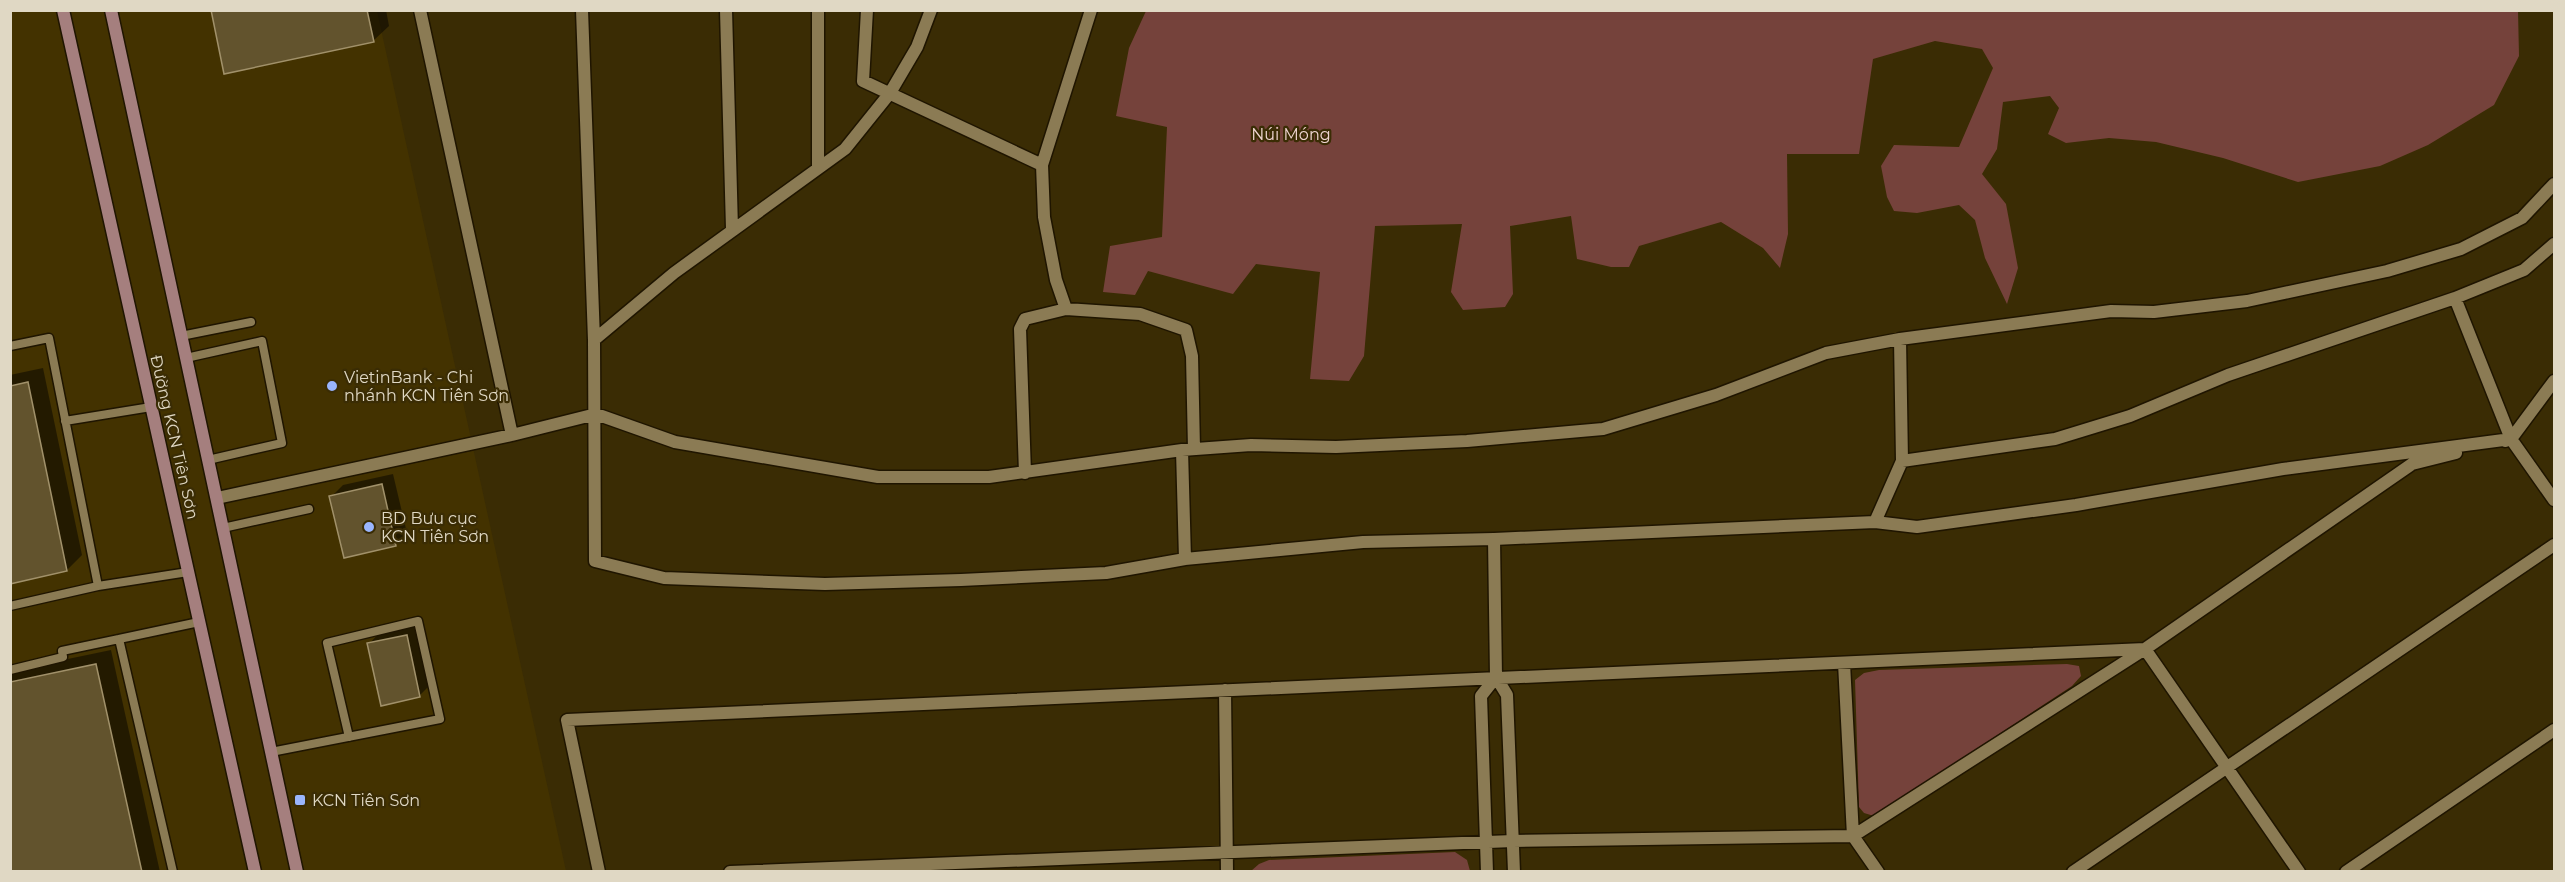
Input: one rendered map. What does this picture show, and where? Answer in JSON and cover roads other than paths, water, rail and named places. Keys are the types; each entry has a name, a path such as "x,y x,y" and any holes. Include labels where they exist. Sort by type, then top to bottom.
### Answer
{"main road":[{"name":"Đường KCN Tiên Sơn","path":"63,10 255,872"},
{"name":"Đường KCN Tiên Sơn","path":"111,10 297,872"}],"street":[{"path":"420,10 512,435"},
{"path":"582,10 596,414 595,561 664,578 825,584 949,580 1106,573 1185,559 1363,542 1494,539 1875,522 1917,527 2076,505 2283,469 2511,439"},
{"path":"726,10 732,229"},
{"path":"818,10 818,168"},
{"path":"867,10 862,81 1042,165"},
{"path":"594,340 674,273 844,149 890,93 917,47 932,10"},
{"path":"1066,309 1056,280 1044,217 1042,165 1091,10"},
{"path":"217,498 512,435 596,414 675,442 878,477 989,477 1188,450 1251,445 1336,447 1467,441 1603,429 1716,395 1826,353 1900,339 2111,311 2154,312 2247,301 2387,271 2461,249 2522,218 2554,184"},
{"path":"1902,461 2055,439 2130,416 2228,375 2455,298 2524,270 2554,244"},
{"path":"2455,298 2511,439 2554,500"},
{"path":"1025,473 1020,328 1025,319 1066,309 1140,314 1186,330 1192,356 1185,559"},
{"path":"1875,522 1902,461 1900,339"},
{"path":"730,872 1513,841 1853,836 2145,649 2412,464 2511,439 2554,381"},
{"path":"1494,539 1496,677 1507,695 1514,872"},
{"path":"2073,872 2554,544"},
{"path":"599,872 567,720 2145,649"},
{"path":"2145,649 2299,872"},
{"path":"1844,663 1853,836 1878,872"},
{"path":"1487,872 1481,696 1496,677"},
{"path":"1225,690 1227,872"},
{"path":"2346,872 2554,730"}],"lane":[{"path":"181,336 251,322"},
{"path":"10,346 49,338 98,586"},
{"path":"186,358 262,341 282,443 208,460"},
{"path":"65,421 151,407"},
{"path":"223,528 309,509"},
{"path":"10,606 98,586 188,572"},
{"path":"271,752 349,737 440,719 418,621 327,643 349,737"},
{"path":"10,669 63,657 62,651 199,622"},
{"path":"119,639 173,872"}],"place":[{"name":"VietinBank - Chi nhánh KCN Tiên Sơn","path":"332,386"},
{"name":"BD Bưu cục KCN Tiên Sơn","path":"369,527"},
{"name":"KCN Tiên Sơn","path":"300,800"}],"park label":[{"name":"Núi Móng","path":"1291,134"}]}
